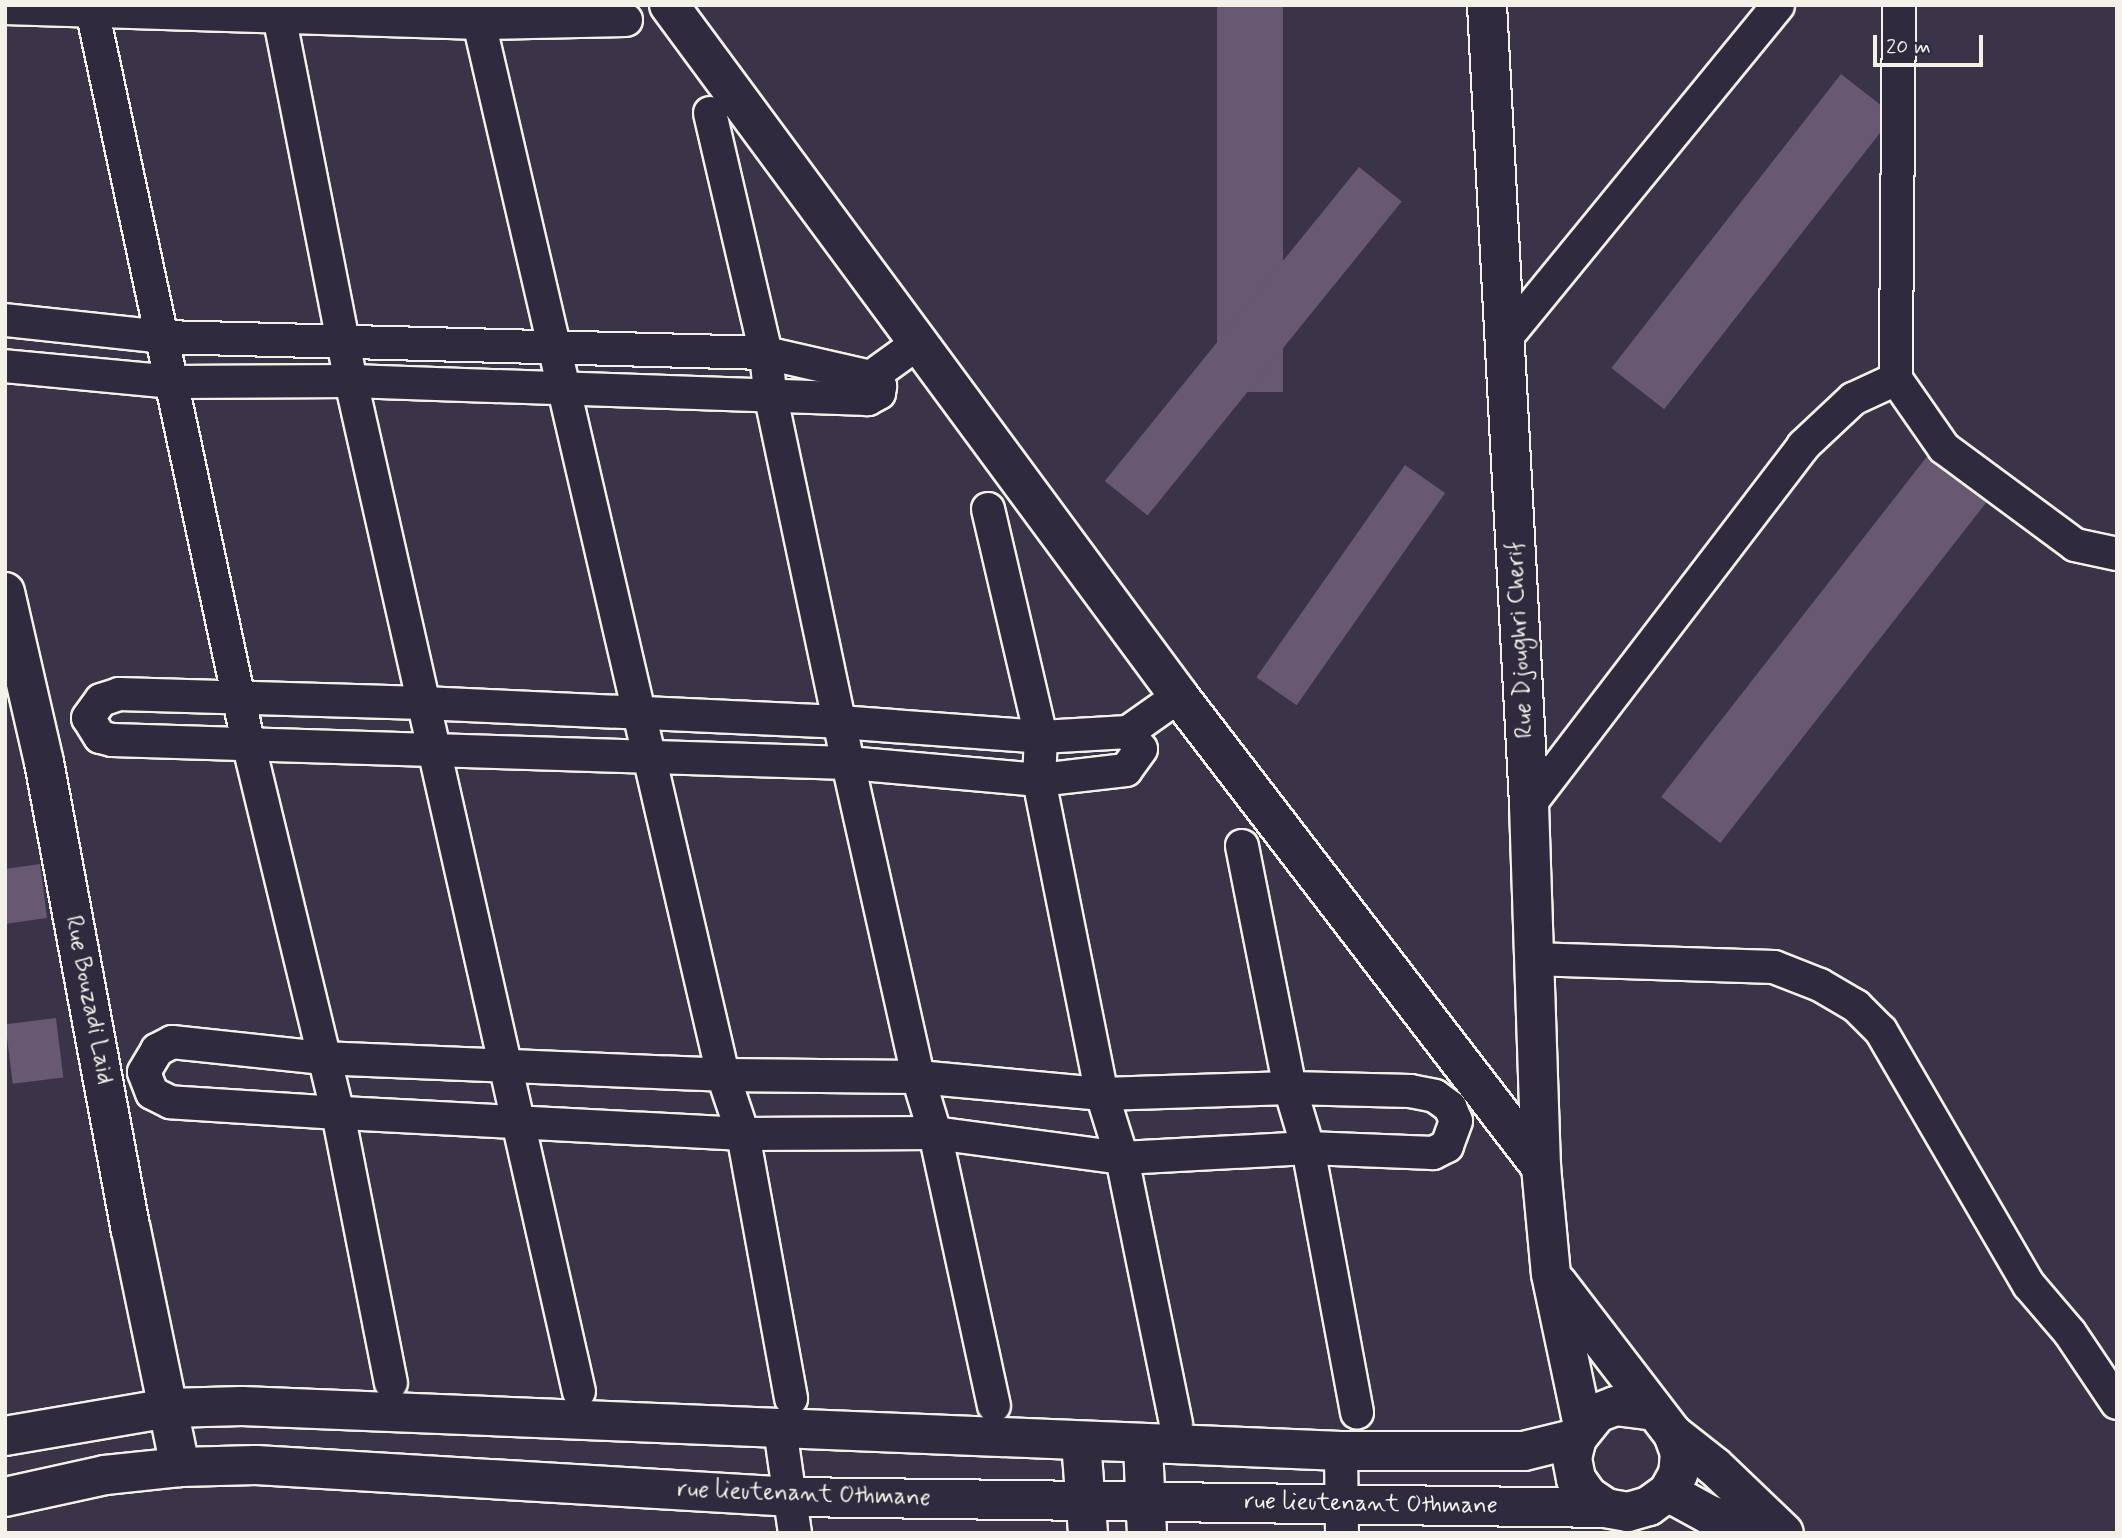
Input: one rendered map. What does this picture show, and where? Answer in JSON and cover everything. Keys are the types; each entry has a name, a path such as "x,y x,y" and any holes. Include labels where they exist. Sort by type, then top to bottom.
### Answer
{"main road":[{"path":"669,5 1179,696 1541,1167"},
{"name":"Rue Djoughri Cherif","path":"1487,5 1529,805 1532,959 1541,1167 1551,1274 1580,1432"},
{"name":"Rue Bouzadi Laid","path":"5,592 44,762 180,1467"},
{"path":"1551,1274 1663,1423 1680,1453 1678,1474 1668,1492 1649,1507 1628,1512 1606,1508 1588,1496 1576,1479 1572,1458 1580,1432"},
{"path":"5,1436 169,1408 242,1406 786,1414 1143,1446 1341,1451 1524,1451 1580,1432 1615,1406 1663,1423 1715,1467 1784,1533"},
{"path":"1081,1442 1087,1516"},
{"path":"1143,1446 1146,1517"},
{"name":"rue lieutenant Othmane","path":"5,1497 105,1475 180,1467 316,1467 793,1515 1525,1520 1606,1508"},
{"path":"1668,1492 1710,1524 1763,1533"}],"street":[{"path":"1505,339 1778,5"},
{"path":"1899,5 1896,379 1944,448 2075,545 2117,554"},
{"path":"5,8 278,9 626,20"},
{"path":"278,9 351,382 579,1391"},
{"path":"92,10 248,742 321,1058 338,1113 391,1383"},
{"path":"477,14 723,1075 743,1135 786,1414 793,1515"},
{"path":"710,113 766,353 770,393 848,763 918,1077 935,1133 994,1406"},
{"path":"5,320 163,337 345,344 766,353 871,377 880,386 875,397 868,399 770,393 565,391 351,382 173,382 5,366"},
{"path":"871,377 918,342"},
{"path":"1529,805 1803,446 1853,399 1896,379"},
{"path":"988,509 1041,737 1040,780 1102,1094 1122,1158 1176,1424"},
{"path":"1128,732 1141,749 1126,770 1040,780 848,763 434,751 248,742 112,740 100,737 88,718 101,700 119,694 241,701 423,702 639,715 839,722 1041,737 1128,732 1179,696"},
{"path":"1242,846 1290,1088 1308,1148 1357,1413"},
{"path":"1532,959 1774,967 1819,985 1856,1006 1881,1031 2029,1285 2070,1333 2117,1403"},
{"path":"172,1042 321,1058 505,1066 723,1075 918,1077 1102,1094 1290,1088 1410,1091 1435,1096 1450,1107 1456,1121 1447,1146 1433,1153 1308,1148 1122,1158 935,1133 743,1135 170,1102 152,1093 144,1072 158,1050 172,1042"},
{"path":"1341,1451 1342,1518"}],"building":[{"path":"1217,5 1283,5 1283,392 1217,392"},
{"path":"1841,74 1894,115 1664,409 1611,368"},
{"path":"1359,167 1402,202 1147,516 1105,481"},
{"path":"1929,454 1988,500 1720,843 1661,797"},
{"path":"1405,465 1445,493 1297,705 1256,677"},
{"path":"40,864 47,918 5,924 5,869"},
{"path":"56,1018 63,1078 13,1084 5,1024"}]}
